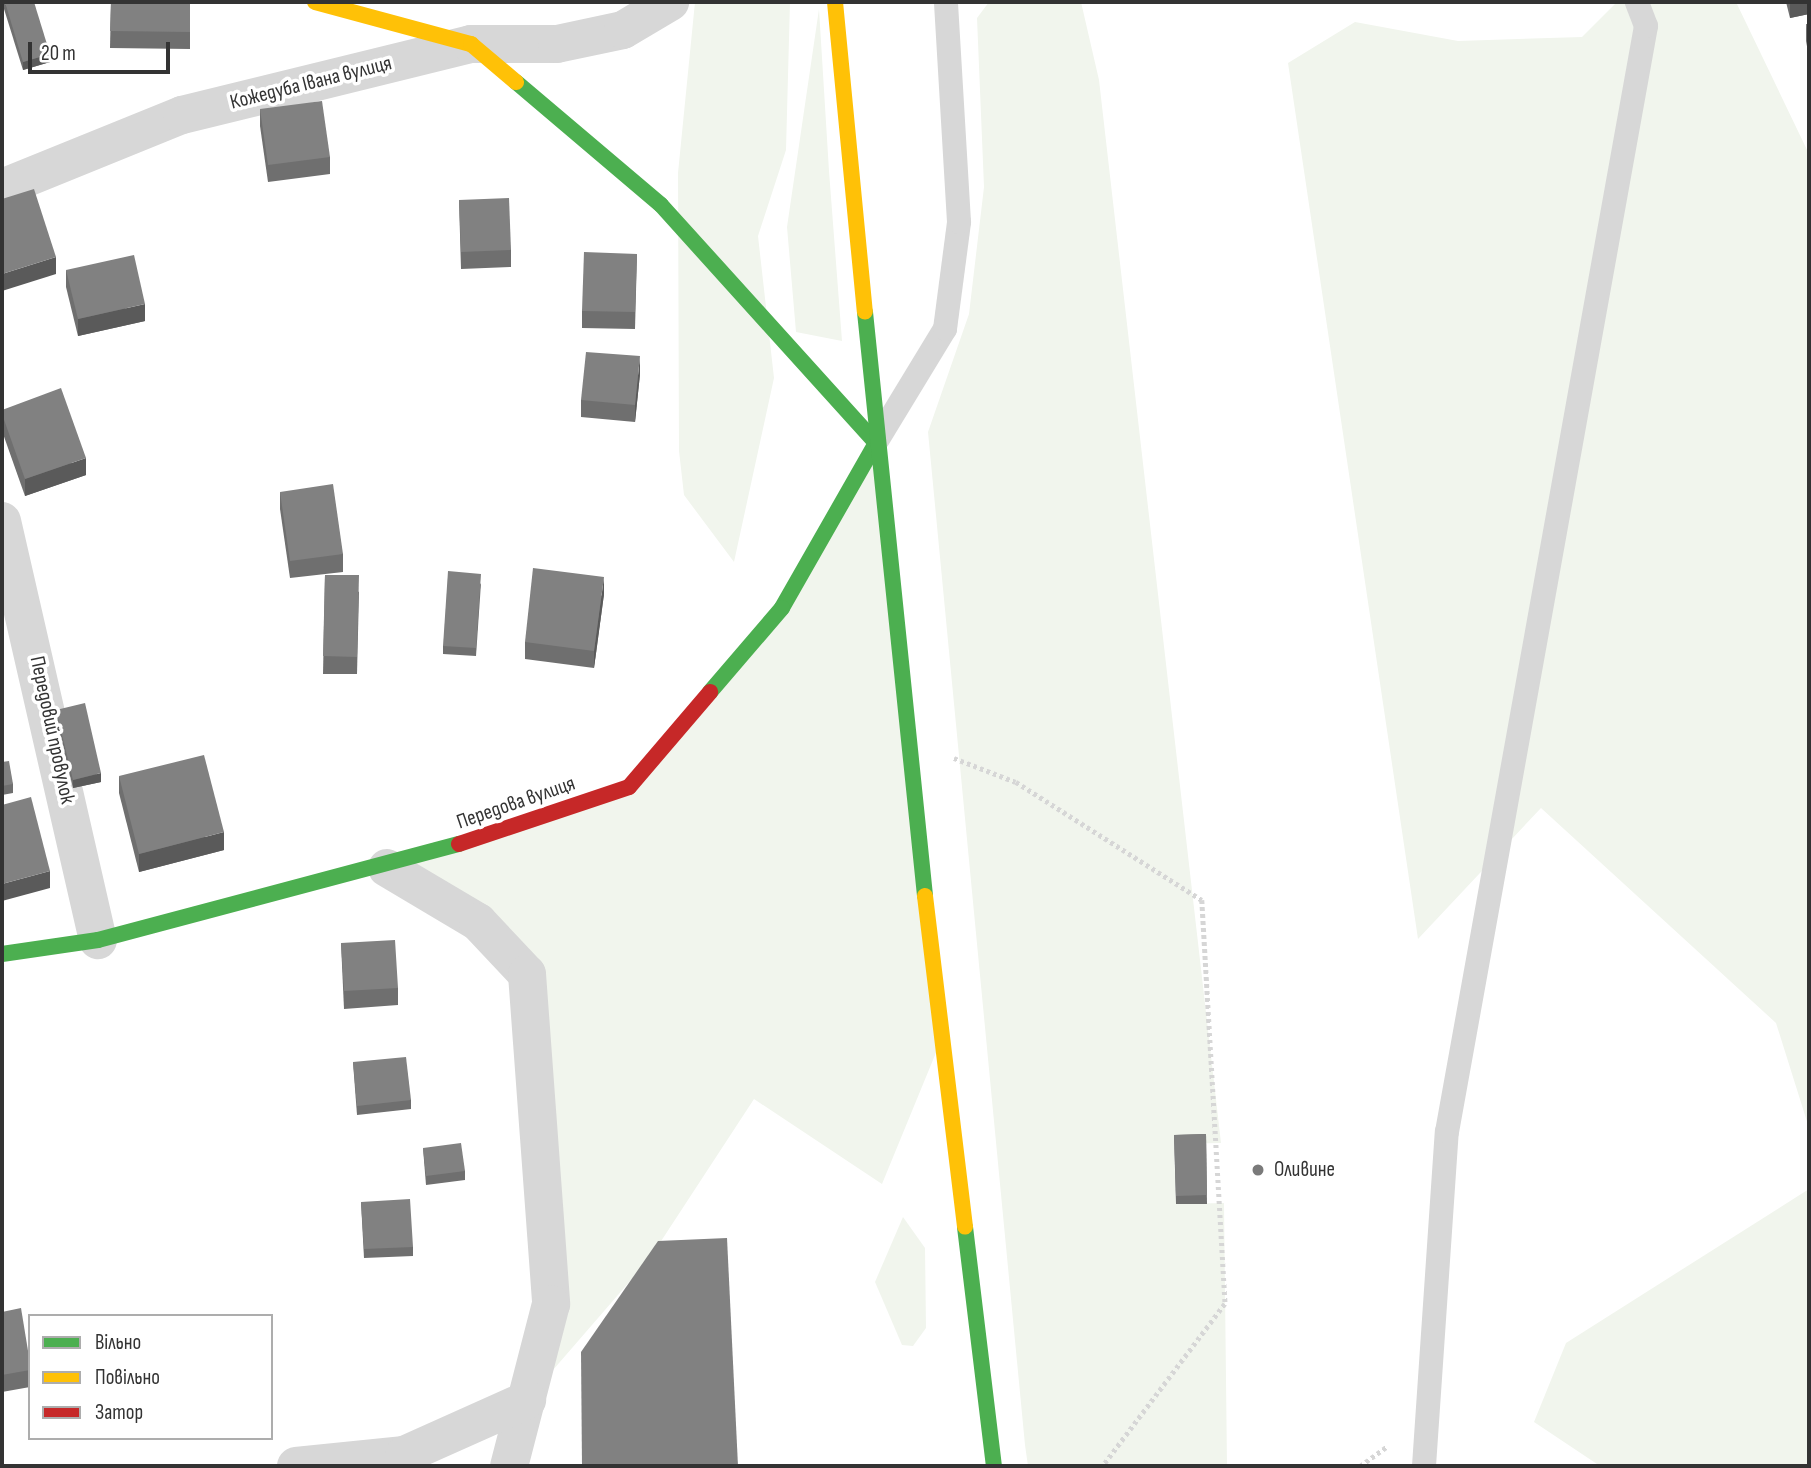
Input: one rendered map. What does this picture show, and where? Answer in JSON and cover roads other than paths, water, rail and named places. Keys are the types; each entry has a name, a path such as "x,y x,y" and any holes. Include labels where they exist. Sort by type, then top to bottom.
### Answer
{"street":[{"name":"Кожедуба Івана вулиця","path":"315,2 471,44"},
{"path":"471,44 557,44 623,30 670,2"},
{"path":"835,2 906,739 994,1466"},
{"name":"Кожедуба Івана вулиця","path":"2,188 182,115 471,44"},
{"path":"471,44 661,205 876,443"},
{"name":"Передова вулиця","path":"2,954 98,940 387,869 629,787 782,608 876,443"},
{"name":"Передовий провулок","path":"2,521 98,940"},
{"path":"387,869 478,922 527,974 551,1304 509,1466"},
{"path":"296,1466 414,1461 527,1400"}],"lane":[{"path":"876,443 944,329 959,222 946,2"},
{"path":"1424,1466 1447,1132 1646,26 1637,2"}],"place":[{"name":"Оливине","path":"1258,1170"}]}
